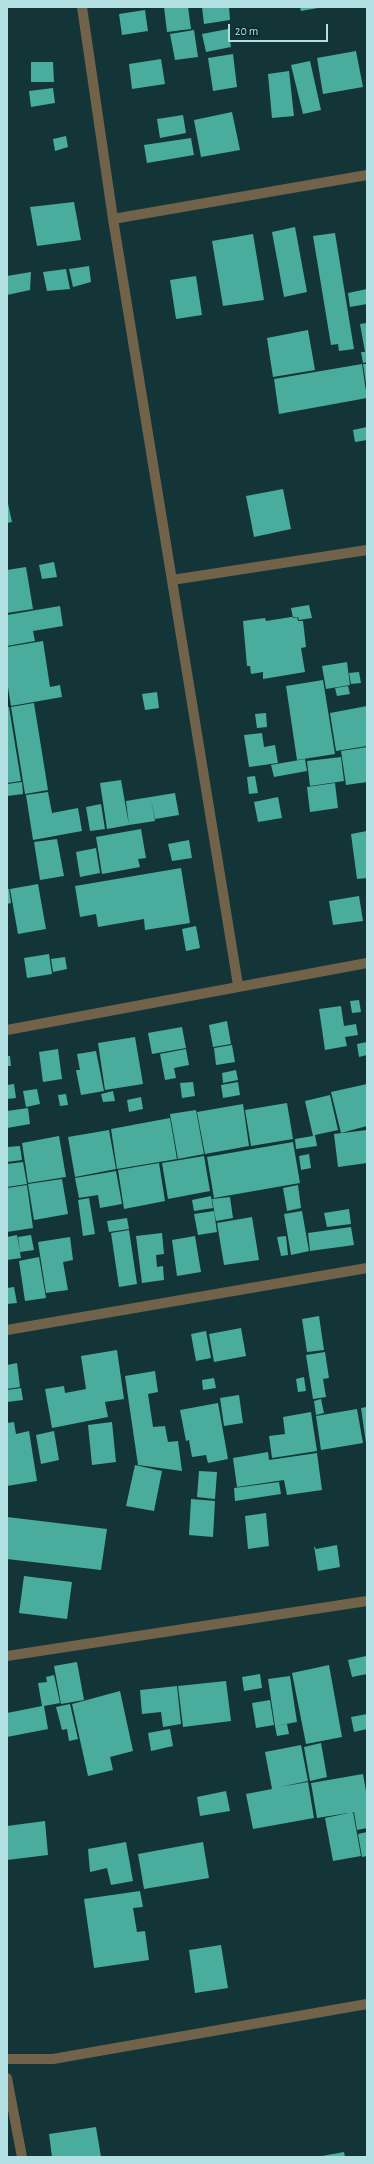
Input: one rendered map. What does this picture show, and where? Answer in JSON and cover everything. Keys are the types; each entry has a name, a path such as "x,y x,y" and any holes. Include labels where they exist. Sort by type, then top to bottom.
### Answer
{"street":[{"path":"82,7 113,219 238,986"},
{"path":"113,219 367,174"},
{"path":"172,580 367,550"},
{"path":"7,1030 367,963"},
{"path":"7,1330 367,1268"},
{"path":"7,1656 367,1601"},
{"path":"7,2060 53,2059 367,2004"},
{"path":"7,2078 22,2157"}],"building":[{"path":"164,7 188,7 191,29 167,32"},
{"path":"202,7 229,7 230,20 204,24"},
{"path":"300,7 318,7 318,8 301,11"},
{"path":"145,10 148,31 122,35 119,14"},
{"path":"228,29 231,47 206,52 202,34"},
{"path":"194,30 198,57 175,60 170,34"},
{"path":"356,51 363,87 323,94 317,58"},
{"path":"233,54 237,87 213,91 208,58"},
{"path":"161,59 165,84 132,89 129,64"},
{"path":"310,61 321,110 303,114 291,65"},
{"path":"31,62 53,62 54,82 31,82"},
{"path":"289,71 294,116 272,118 268,74"},
{"path":"53,88 55,103 31,107 29,91"},
{"path":"232,112 240,150 201,157 194,120"},
{"path":"183,115 186,133 160,138 157,119"},
{"path":"66,136 68,147 55,151 53,139"},
{"path":"191,138 194,155 147,163 144,145"},
{"path":"74,202 81,240 37,246 30,207"},
{"path":"295,227 307,292 284,297 272,232"},
{"path":"335,233 354,349 339,351 338,344 331,345 313,236"},
{"path":"253,234 264,300 223,306 212,241"},
{"path":"89,266 91,282 73,287 69,269"},
{"path":"66,269 70,289 47,291 43,272"},
{"path":"31,272 30,290 7,295 7,276"},
{"path":"196,276 202,315 176,319 170,280"},
{"path":"367,289 367,304 350,307 348,293"},
{"path":"367,323 367,362 363,363 361,352 365,352 360,324"},
{"path":"308,330 315,370 273,377 267,338"},
{"path":"362,364 367,398 279,414 274,379"},
{"path":"363,364 367,364 367,383 366,383"},
{"path":"367,427 367,440 355,442 353,430"},
{"path":"283,489 291,529 254,537 246,496"},
{"path":"7,499 12,522 7,523"},
{"path":"54,562 57,577 42,579 39,565"},
{"path":"26,567 33,609 7,613 7,570"},
{"path":"309,605 312,618 299,620 298,617 293,618 291,608"},
{"path":"60,606 63,626 33,631 35,641 7,646 7,615"},
{"path":"297,617 298,621 303,621 306,647 301,648 305,672 263,679 263,672 251,674 250,666 247,666 243,621 265,618 266,621"},
{"path":"43,641 50,687 60,685 62,697 11,706 7,681 7,647"},
{"path":"347,662 350,685 326,689 322,666"},
{"path":"359,672 361,683 351,684 349,673"},
{"path":"323,680 335,754 297,760 286,686"},
{"path":"348,686 350,694 337,696 335,688"},
{"path":"157,692 159,708 145,710 142,694"},
{"path":"34,703 48,790 25,794 11,707"},
{"path":"367,706 367,746 336,751 330,713"},
{"path":"7,707 9,707 21,781 7,783"},
{"path":"266,713 267,727 257,728 255,714"},
{"path":"262,733 264,747 275,745 278,763 249,767 244,735"},
{"path":"367,747 367,782 346,785 341,751"},
{"path":"341,757 344,781 310,786 307,761"},
{"path":"305,759 307,771 274,777 271,765"},
{"path":"255,776 258,793 249,794 247,777"},
{"path":"121,780 129,825 107,829 100,783"},
{"path":"22,782 23,794 7,796 7,784"},
{"path":"335,783 338,808 310,812 307,787"},
{"path":"48,792 52,813 78,808 82,831 33,840 26,795"},
{"path":"175,793 179,815 155,819 151,799 155,821 129,825 126,801"},
{"path":"278,797 282,818 258,822 254,802"},
{"path":"101,804 105,829 90,831 86,807"},
{"path":"141,829 146,858 138,859 140,867 102,874 96,837"},
{"path":"367,831 367,878 357,879 351,834"},
{"path":"57,839 64,876 40,880 34,842"},
{"path":"189,840 192,858 172,861 168,844"},
{"path":"96,848 100,873 80,877 76,852"},
{"path":"181,868 190,923 145,930 144,919 98,927 96,914 80,917 75,886"},
{"path":"38,884 46,929 18,934 10,889"},
{"path":"7,889 9,889 11,903 7,904"},
{"path":"359,896 363,921 333,925 329,901"},
{"path":"196,926 200,948 186,951 182,929"},
{"path":"49,954 52,974 27,978 24,958"},
{"path":"65,957 67,969 53,972 51,959"},
{"path":"359,1000 361,1012 352,1013 350,1001"},
{"path":"341,1006 344,1026 356,1024 358,1035 345,1037 347,1046 325,1050 319,1009"},
{"path":"227,1021 231,1044 213,1047 209,1025"},
{"path":"182,1027 186,1048 152,1054 148,1033"},
{"path":"135,1037 143,1084 105,1090 98,1043"},
{"path":"367,1042 367,1055 359,1057 357,1044"},
{"path":"232,1045 235,1062 216,1065 214,1048"},
{"path":"58,1049 62,1079 43,1082 39,1052"},
{"path":"186,1049 189,1065 174,1068 176,1078 165,1080 160,1054"},
{"path":"96,1051 104,1091 81,1095 76,1070 80,1070 77,1054"},
{"path":"7,1056 10,1056 11,1066 7,1066"},
{"path":"236,1070 238,1080 223,1083 222,1073"},
{"path":"193,1082 195,1096 182,1098 180,1083"},
{"path":"238,1082 240,1095 223,1098 221,1085"},
{"path":"14,1084 16,1098 7,1099 7,1085"},
{"path":"367,1084 367,1126 341,1133 331,1092"},
{"path":"37,1089 40,1104 26,1107 23,1091"},
{"path":"113,1091 115,1101 103,1102 101,1094"},
{"path":"66,1094 68,1105 60,1106 58,1095"},
{"path":"330,1095 338,1130 315,1135 317,1146 296,1149 295,1139 313,1136 305,1101"},
{"path":"141,1097 143,1109 129,1112 127,1100"},
{"path":"287,1103 293,1139 251,1146 245,1110"},
{"path":"243,1104 249,1146 205,1154 197,1112"},
{"path":"28,1108 30,1124 7,1128 7,1111"},
{"path":"196,1110 204,1154 178,1159 170,1114"},
{"path":"170,1118 177,1159 117,1169 111,1129"},
{"path":"109,1130 116,1169 75,1177 68,1137"},
{"path":"367,1130 367,1163 338,1167 334,1134"},
{"path":"59,1136 66,1177 28,1183 22,1143"},
{"path":"293,1142 300,1183 214,1198 207,1157"},
{"path":"20,1146 22,1160 7,1162 7,1147"},
{"path":"309,1154 311,1168 301,1170 299,1156"},
{"path":"204,1156 210,1191 168,1199 162,1163"},
{"path":"23,1162 27,1184 7,1187 7,1164"},
{"path":"159,1163 165,1201 124,1209 118,1170"},
{"path":"116,1171 122,1204 100,1208 98,1195 79,1198 75,1178"},
{"path":"62,1179 68,1214 34,1220 28,1184"},
{"path":"27,1185 33,1228 7,1232 7,1188"},
{"path":"298,1185 301,1208 287,1211 283,1188"},
{"path":"211,1196 213,1208 194,1211 192,1200"},
{"path":"230,1197 233,1218 216,1221 212,1199"},
{"path":"89,1198 95,1234 83,1236 78,1200"},
{"path":"349,1209 351,1224 327,1227 324,1213"},
{"path":"214,1211 217,1232 198,1235 194,1214"},
{"path":"302,1211 309,1251 291,1255 284,1214"},
{"path":"252,1217 259,1260 224,1265 217,1223"},
{"path":"127,1218 129,1229 109,1232 107,1221"},
{"path":"351,1227 354,1245 310,1251 308,1233"},
{"path":"129,1230 137,1284 119,1287 111,1233"},
{"path":"162,1233 164,1254 156,1255 157,1267 163,1266 164,1280 142,1283 136,1236"},
{"path":"17,1235 21,1258 7,1260 7,1237"},
{"path":"31,1235 34,1250 20,1252 18,1237"},
{"path":"195,1236 201,1272 177,1276 172,1240"},
{"path":"286,1236 288,1255 281,1256 277,1237"},
{"path":"70,1237 73,1260 63,1262 68,1290 46,1293 38,1242"},
{"path":"39,1257 46,1298 25,1301 19,1261"},
{"path":"14,1287 17,1303 7,1304 7,1288"},
{"path":"319,1316 324,1350 307,1352 302,1319"},
{"path":"241,1328 246,1356 214,1362 209,1334"},
{"path":"206,1331 211,1358 196,1361 191,1334"},
{"path":"117,1350 124,1399 105,1402 108,1417 52,1428 45,1389 64,1386 65,1393 86,1389 81,1356"},
{"path":"325,1352 329,1378 323,1379 326,1397 313,1399 306,1355"},
{"path":"17,1363 20,1387 7,1389 7,1365"},
{"path":"155,1371 158,1392 148,1394 153,1427 165,1426 168,1442 178,1441 182,1471 138,1465 125,1376"},
{"path":"304,1377 306,1391 298,1392 296,1379"},
{"path":"214,1378 216,1388 203,1390 202,1380"},
{"path":"21,1388 23,1400 7,1402 7,1390"},
{"path":"239,1395 243,1423 224,1426 220,1398"},
{"path":"321,1399 324,1413 316,1415 314,1401"},
{"path":"218,1403 228,1459 208,1463 206,1455 192,1457 189,1440 186,1441 180,1410"},
{"path":"367,1407 367,1443 366,1443 361,1408"},
{"path":"357,1409 363,1443 321,1450 316,1416"},
{"path":"311,1412 317,1451 272,1458 269,1436 285,1434 283,1417"},
{"path":"14,1422 16,1434 29,1431 37,1481 7,1486 7,1423"},
{"path":"112,1422 116,1462 92,1465 88,1425"},
{"path":"54,1431 59,1460 41,1464 36,1435"},
{"path":"268,1452 269,1460 317,1453 322,1490 287,1495 284,1480 237,1487 233,1458"},
{"path":"135,1465 162,1471 154,1511 126,1506"},
{"path":"199,1471 217,1472 215,1499 197,1497"},
{"path":"279,1482 281,1494 235,1501 234,1488"},
{"path":"191,1499 215,1501 213,1537 189,1535"},
{"path":"266,1513 269,1546 248,1549 245,1516"},
{"path":"7,1517 107,1529 101,1570 7,1559"},
{"path":"337,1545 340,1567 318,1571 314,1546 316,1549"},
{"path":"24,1576 72,1582 67,1619 19,1613"},
{"path":"366,1656 367,1674 352,1677 348,1660"},
{"path":"77,1662 84,1700 61,1704 54,1666"},
{"path":"329,1665 342,1737 306,1744 292,1673"},
{"path":"260,1674 262,1688 244,1691 242,1677"},
{"path":"54,1675 60,1703 44,1706 48,1729 7,1737 7,1713 42,1706 38,1683 47,1682 46,1677"},
{"path":"290,1676 297,1722 275,1726 268,1679"},
{"path":"226,1681 231,1721 183,1727 178,1686"},
{"path":"177,1686 181,1724 163,1727 161,1712 142,1714 140,1690"},
{"path":"120,1691 133,1751 110,1757 113,1770 88,1776 72,1704"},
{"path":"270,1700 274,1725 256,1728 252,1703"},
{"path":"70,1704 78,1739 69,1741 67,1729 62,1730 56,1707"},
{"path":"367,1714 367,1729 354,1732 351,1717"},
{"path":"287,1724 289,1734 277,1736 275,1726"},
{"path":"170,1729 173,1746 151,1751 148,1733"},
{"path":"321,1743 327,1777 310,1781 304,1747"},
{"path":"301,1745 308,1781 280,1787 308,1782 314,1818 253,1829 246,1794 272,1789 265,1752"},
{"path":"363,1774 367,1797 367,1828 357,1830 354,1812 317,1818 311,1783"},
{"path":"226,1791 230,1811 200,1816 197,1797"},
{"path":"353,1812 361,1856 333,1861 325,1818"},
{"path":"45,1821 48,1855 7,1860 7,1826"},
{"path":"367,1832 367,1856 362,1857 358,1834"},
{"path":"126,1842 133,1881 111,1885 107,1868 90,1872 88,1849"},
{"path":"203,1842 209,1878 144,1889 138,1854"},
{"path":"140,1891 143,1907 133,1908 137,1932 145,1931 149,1960 94,1968 84,1899"},
{"path":"221,1945 228,1988 195,1993 189,1950"},
{"path":"96,2127 101,2157 52,2157 49,2134"},
{"path":"344,2152 345,2157 322,2157 322,2156"}]}
